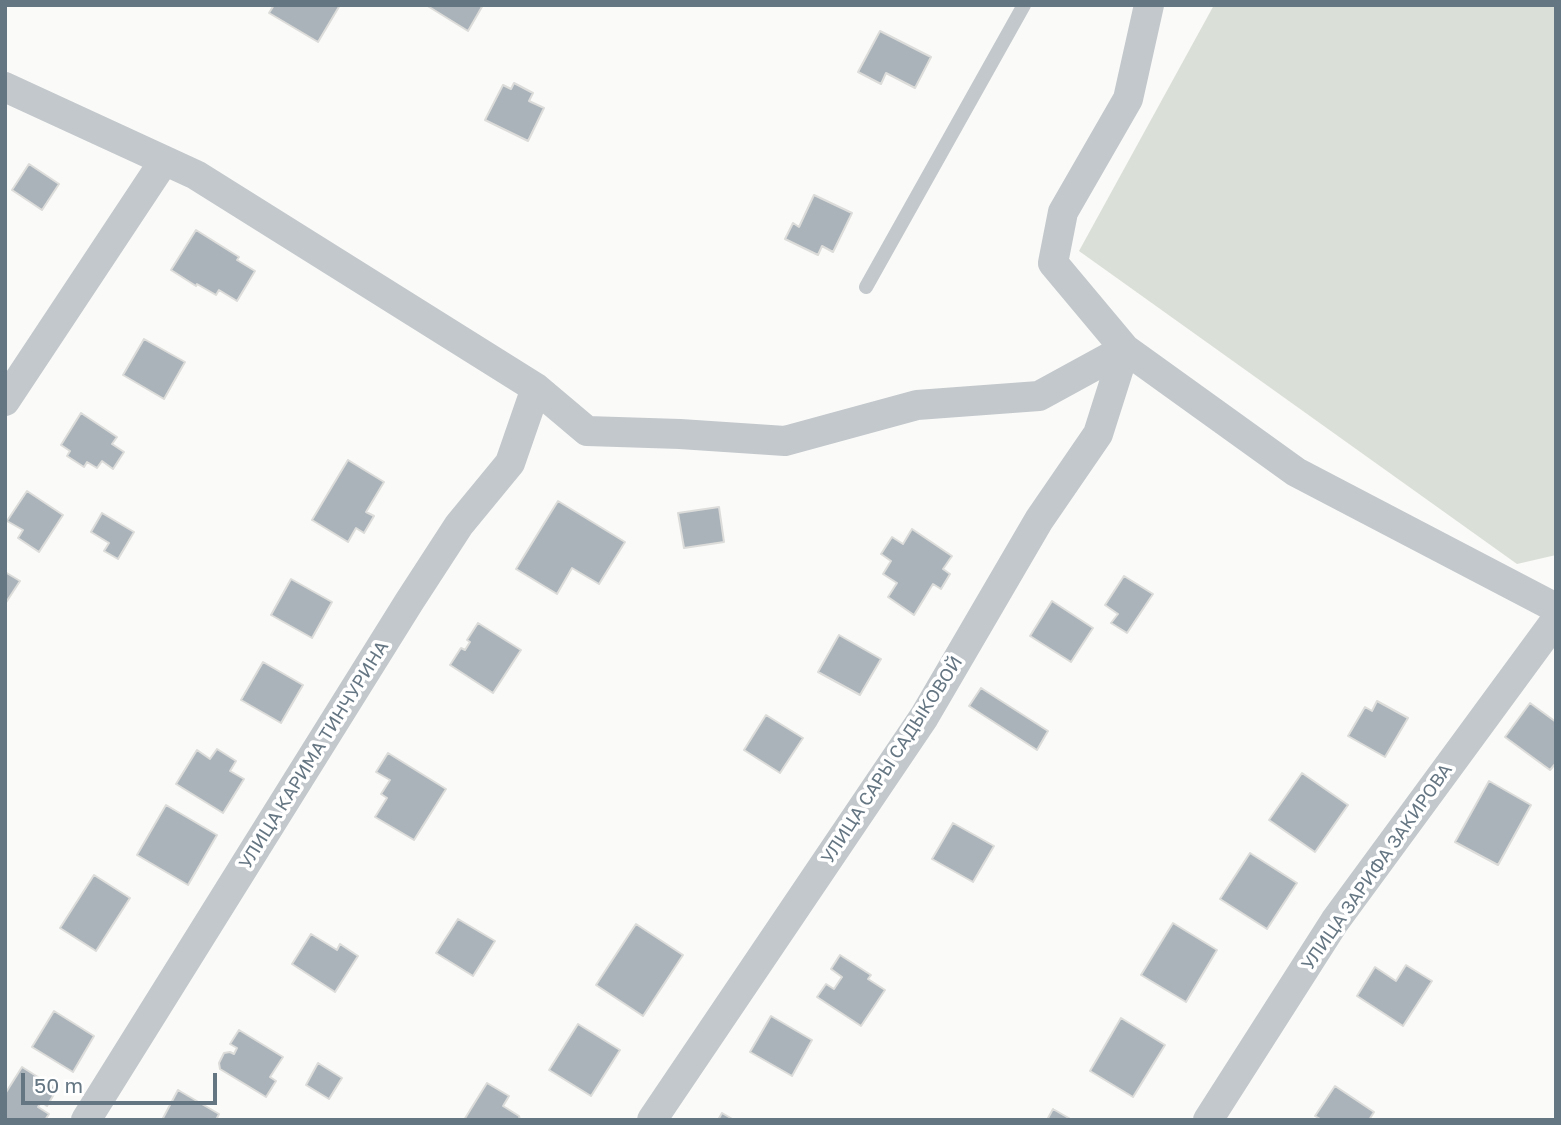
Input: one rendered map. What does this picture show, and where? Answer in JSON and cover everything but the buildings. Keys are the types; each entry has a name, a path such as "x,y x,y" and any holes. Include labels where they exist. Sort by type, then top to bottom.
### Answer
{"street":[{"path":"1149,5 1128,99 1063,212 1053,263 1125,349 1296,472 1556,608"},
{"path":"5,86 196,175 536,388 587,431 785,441 916,405 1039,396 1125,349"},
{"path":"5,401 164,161"},
{"name":"УЛИЦА САРЫ САДЫКОВОЙ","path":"652,1120 924,717 1039,520 1098,434 1125,349"},
{"name":"УЛИЦА КАРИМА ТИНЧУРИНА","path":"86,1120 416,591 459,525 510,463 536,388"},
{"name":"УЛИЦА ЗАРИФА ЗАКИРОВА","path":"1208,1120 1335,921 1556,620"}],"lane":[{"path":"866,287 1024,5"}],"shaded area":[{"path":"1214,5 1556,5 1556,555 1517,564 1079,251"}]}
